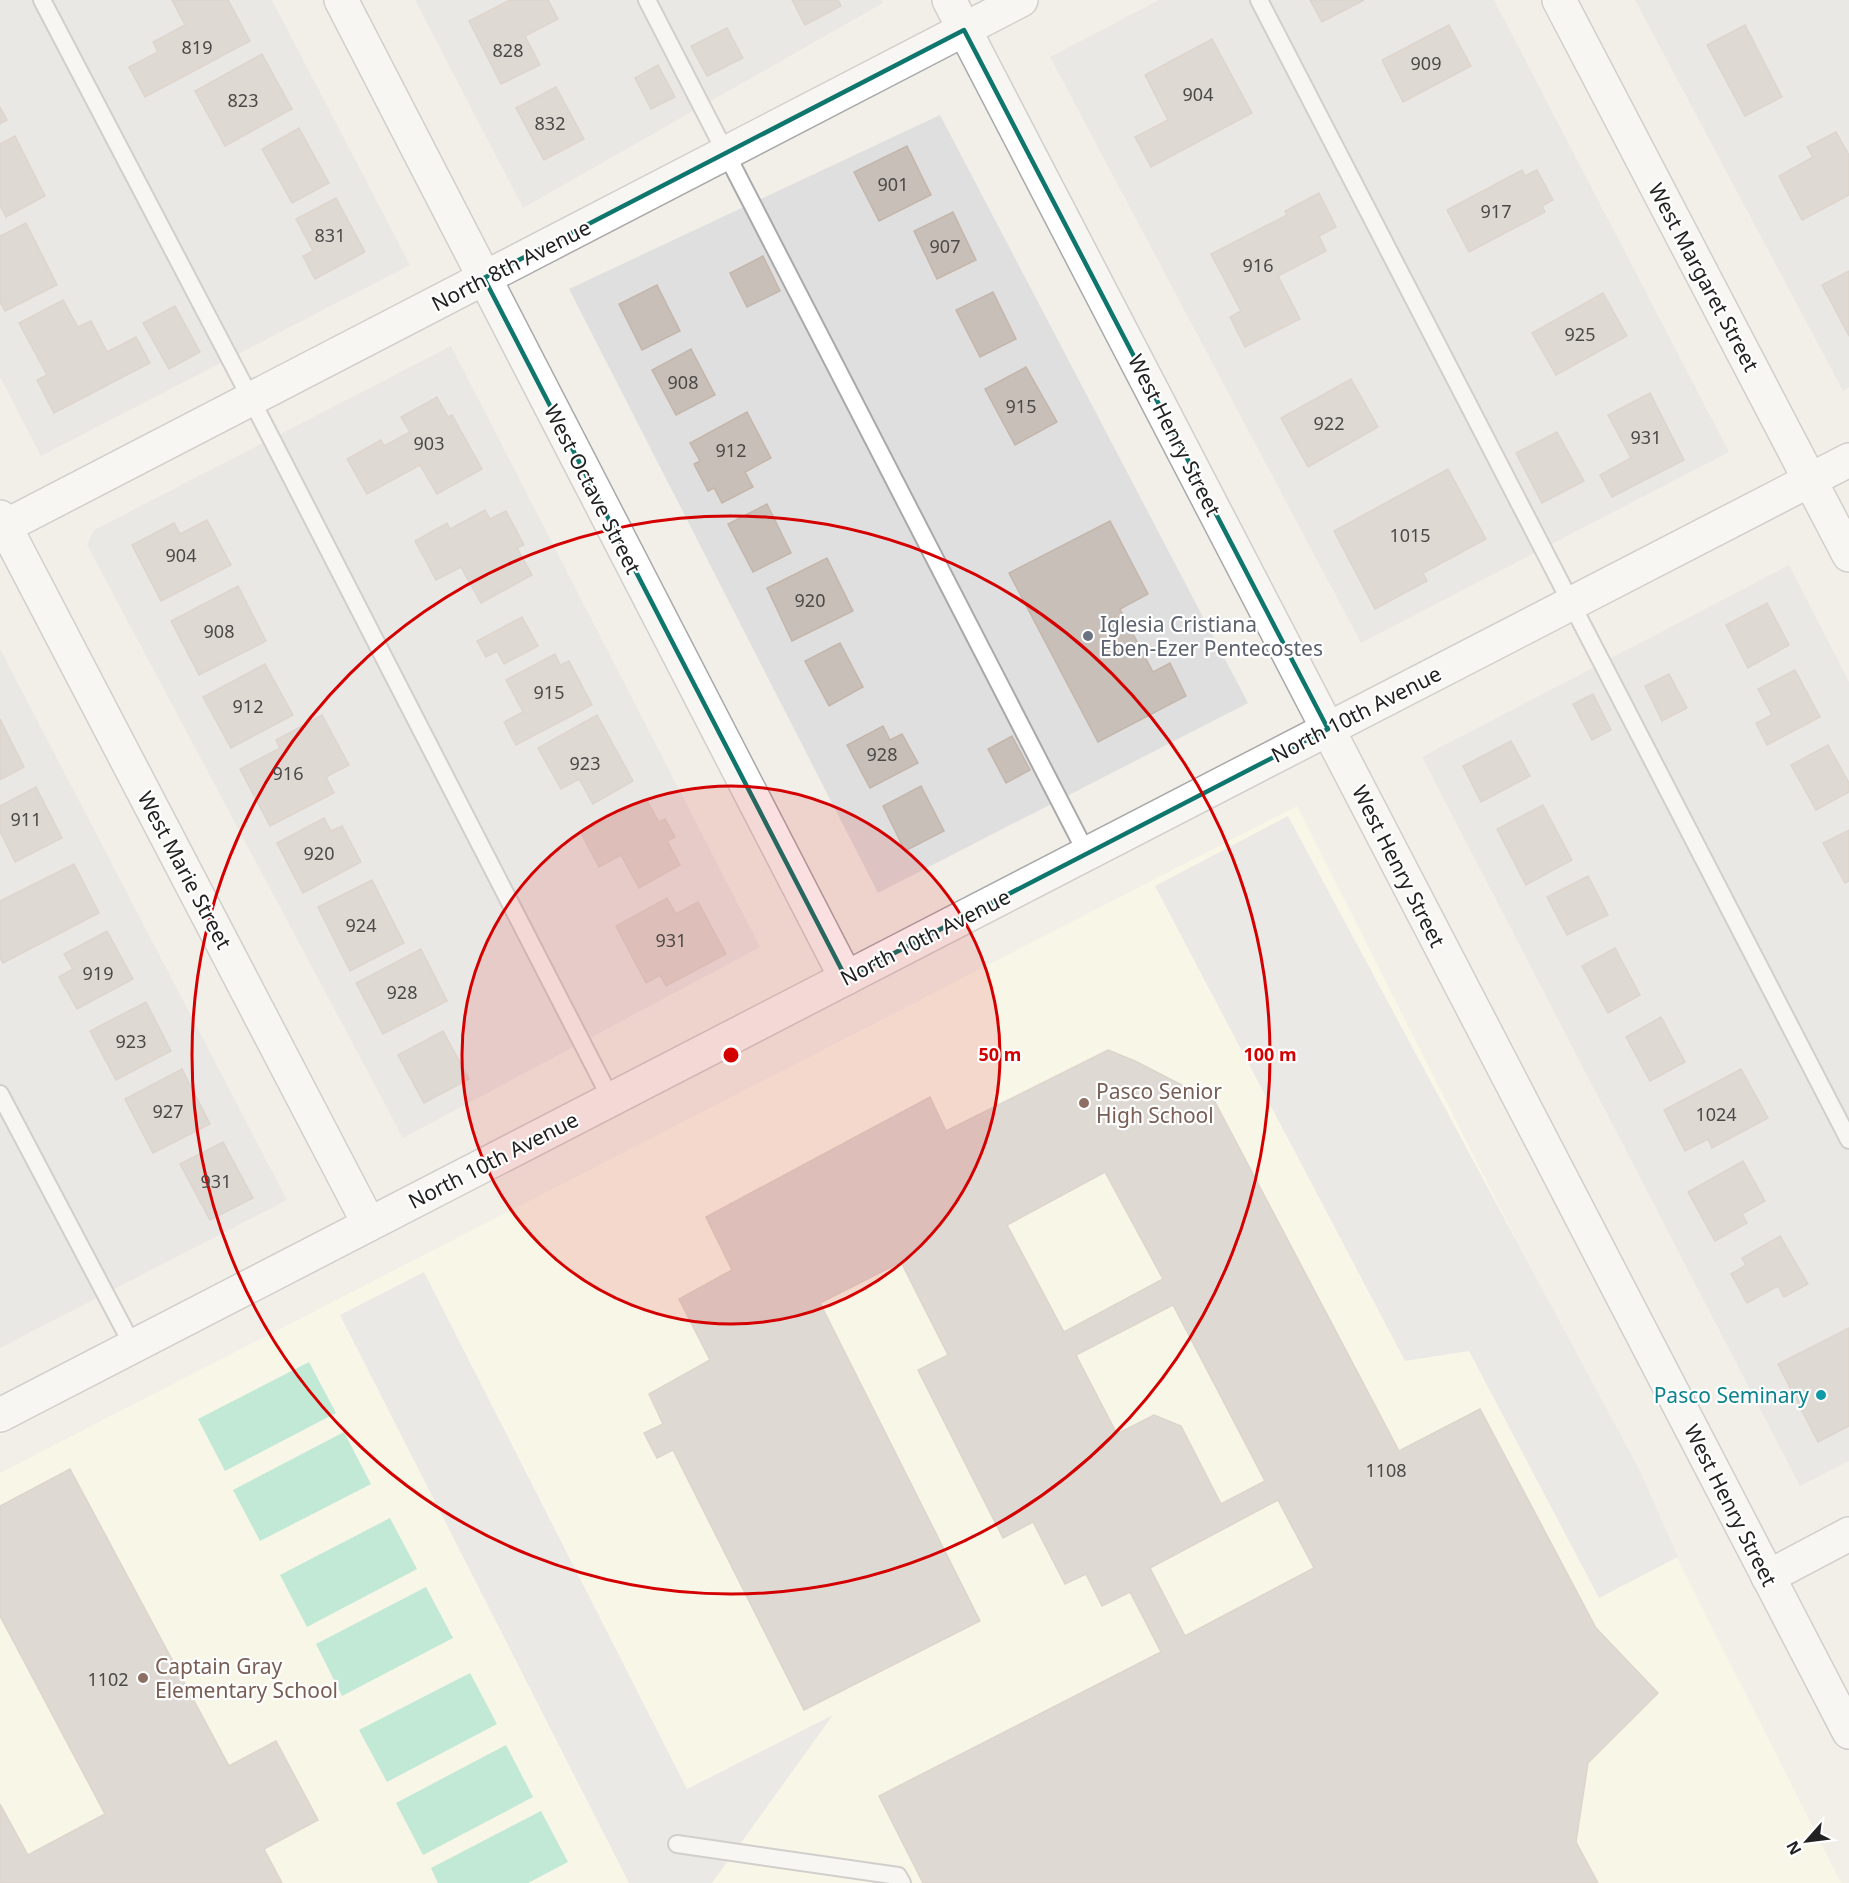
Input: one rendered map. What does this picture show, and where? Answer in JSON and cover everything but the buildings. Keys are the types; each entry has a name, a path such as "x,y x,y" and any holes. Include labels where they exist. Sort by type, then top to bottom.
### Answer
{"street":[{"name":"West Octave Street","path":"341,0 846,978"},
{"name":"West Henry Street","path":"949,0 1849,1732"},
{"name":"North 8th Avenue","path":"2,524 251,399 1021,0"},
{"name":"West Margaret Street","path":"1559,0 1849,555"},
{"name":"North 10th Avenue","path":"0,1415 1849,460"},
{"name":"West Marie Street","path":"2,524 369,1224"},
{"path":"1768,1576 1849,1534"}],"lane":[{"path":"42,0 251,399 611,1099"},
{"path":"646,0 1087,854"},
{"path":"1259,0 1849,1140"},
{"path":"0,1094 133,1346"},
{"path":"677,1844 898,1876 902,1883"}],"highlighted area":[{"path":"964,30 1328,729 846,978 484,278"}],"shaded area":[{"path":"0,0 272,0 410,265 41,456 0,377"},
{"path":"415,0 881,0 883,3 523,208"},
{"path":"1159,0 1494,0 1729,452 1361,643 1050,57"},
{"path":"1635,0 1849,0 1849,387 1843,391"},
{"path":"940,115 1248,703 878,893 569,289"},
{"path":"451,346 760,947 403,1138 87,545 94,530"},
{"path":"1789,565 1849,682 1849,1461 1800,1486 1422,757"},
{"path":"0,649 287,1200 0,1348"},
{"name":"Pasco Senior High School","path":"1297,806 1841,1883 0,1883 0,1473"},
{"path":"1288,816 1640,1471 1678,1557 1599,1598 1469,1351 1405,1361 1155,886"},
{"path":"424,1272 687,1789 833,1715 712,1883 629,1883 340,1315"}],"green space":[{"path":"309,1362 336,1413 225,1471 198,1419"},
{"path":"344,1432 371,1484 260,1541 233,1490"},
{"path":"390,1518 417,1569 307,1627 280,1575"},
{"path":"426,1587 453,1638 342,1696 316,1644"},
{"path":"470,1673 497,1724 387,1782 359,1730"},
{"path":"506,1745 533,1797 423,1855 396,1803"},
{"path":"541,1811 568,1862 528,1883 438,1883 431,1868"}],"place":[{"name":"Iglesia Cristiana Eben-Ezer Pentecostes","path":"1088,636"},
{"name":"Pasco Senior High School","path":"1084,1103"},
{"name":"Pasco Seminary","path":"1821,1395"},
{"name":"Captain Gray Elementary School","path":"143,1678"}]}
